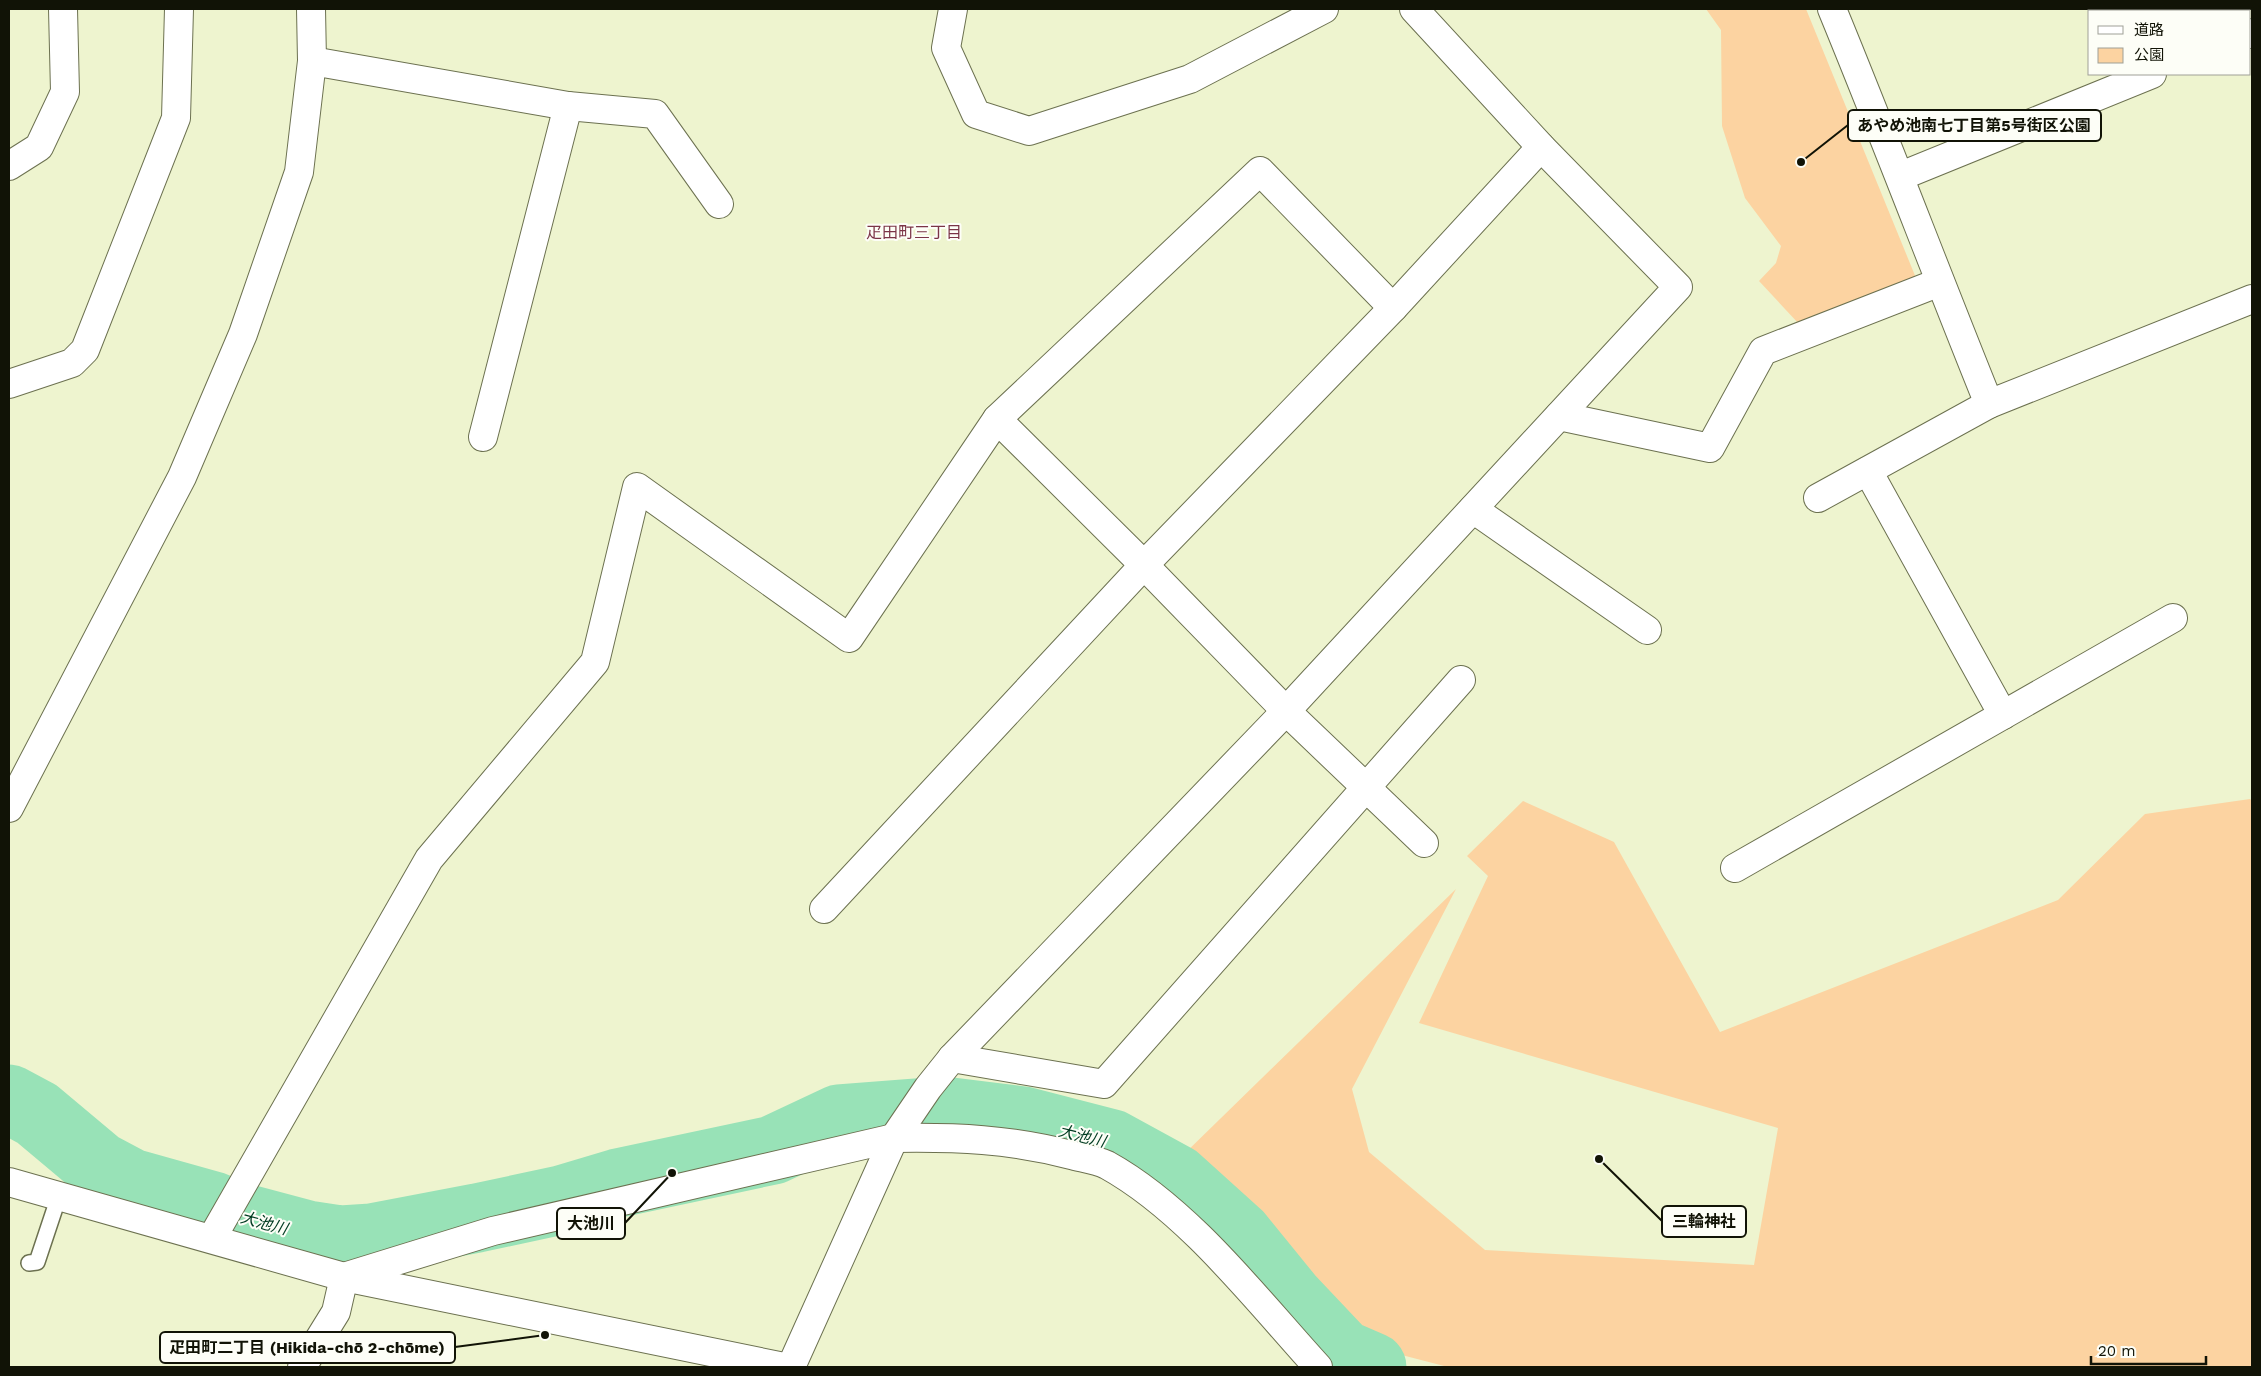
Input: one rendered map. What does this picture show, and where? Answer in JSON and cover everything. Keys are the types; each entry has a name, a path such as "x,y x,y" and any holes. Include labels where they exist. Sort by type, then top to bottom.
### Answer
{"street":[{"path":"9,166 39,146 65,92 63,9"},
{"path":"9,384 72,364 85,350 176,118 179,9"},
{"path":"9,808 182,477 243,334 299,172 312,61 311,9"},
{"path":"953,9 946,48 976,114 1029,131 1190,79 1324,9"},
{"path":"791,1367 894,1138 928,1088 952,1058 1286,711 1678,287 1541,147 1414,9"},
{"path":"1832,9 1901,176 1940,282 1989,404"},
{"path":"312,61 568,106 655,114 719,204"},
{"path":"1901,176 2150,75"},
{"path":"484,437 568,106"},
{"path":"824,909 1144,565 1393,308 1541,147"},
{"path":"212,1237 430,859 595,662 637,487 849,638 997,419 1260,171 1393,308"},
{"path":"1559,416 1710,448 1764,351 1940,282"},
{"path":"1818,498 1989,404 2252,300"},
{"path":"997,419 1144,565 1286,711 1364,788 1424,843"},
{"path":"1868,471 2003,715"},
{"path":"1473,509 1647,630"},
{"path":"1735,868 2173,618"},
{"path":"952,1058 1104,1084 1461,680"},
{"path":"344,1277 493,1231 894,1138 957,1137 1033,1145 1106,1164 1150,1194 1202,1240 1318,1367"},
{"path":"9,1182 212,1237 344,1277 784,1367"},
{"path":"302,1367 336,1312 344,1277"}],"lane":[{"path":"29,1263 37,1262 59,1196"}],"green space":[{"path":"1706,9 1806,9 1916,278 1799,324 1759,281 1776,263 1781,246 1745,198 1722,126 1721,30"},
{"path":"2250,799 2252,801 2252,1367 1448,1367 1367,1346 1179,1159 1456,889 1352,1089 1369,1152 1485,1250 1754,1265 1778,1128 1419,1023 1488,876 1467,856 1523,801 1614,842 1720,1032 2058,900 2145,814"}],"waterway":[{"name":"大池川","path":"9,1099 37,1114 99,1166 131,1183 213,1206 240,1217 308,1235 341,1240 372,1238 477,1218 561,1200 618,1183 773,1150 839,1119 943,1111 1023,1121 1112,1144 1176,1179 1238,1235 1290,1299 1342,1354 1372,1367"}],"place":[{"name":"あやめ池南七丁目第5号街区公園","path":"1801,162"},
{"name":"三輪神社","path":"1599,1159"},
{"name":"大池川","path":"672,1173"},
{"name":"疋田町二丁目 (Hikida-chō 2-chōme)","path":"545,1335"}],"district":[{"name":"疋田町三丁目","path":"914,232"}]}
